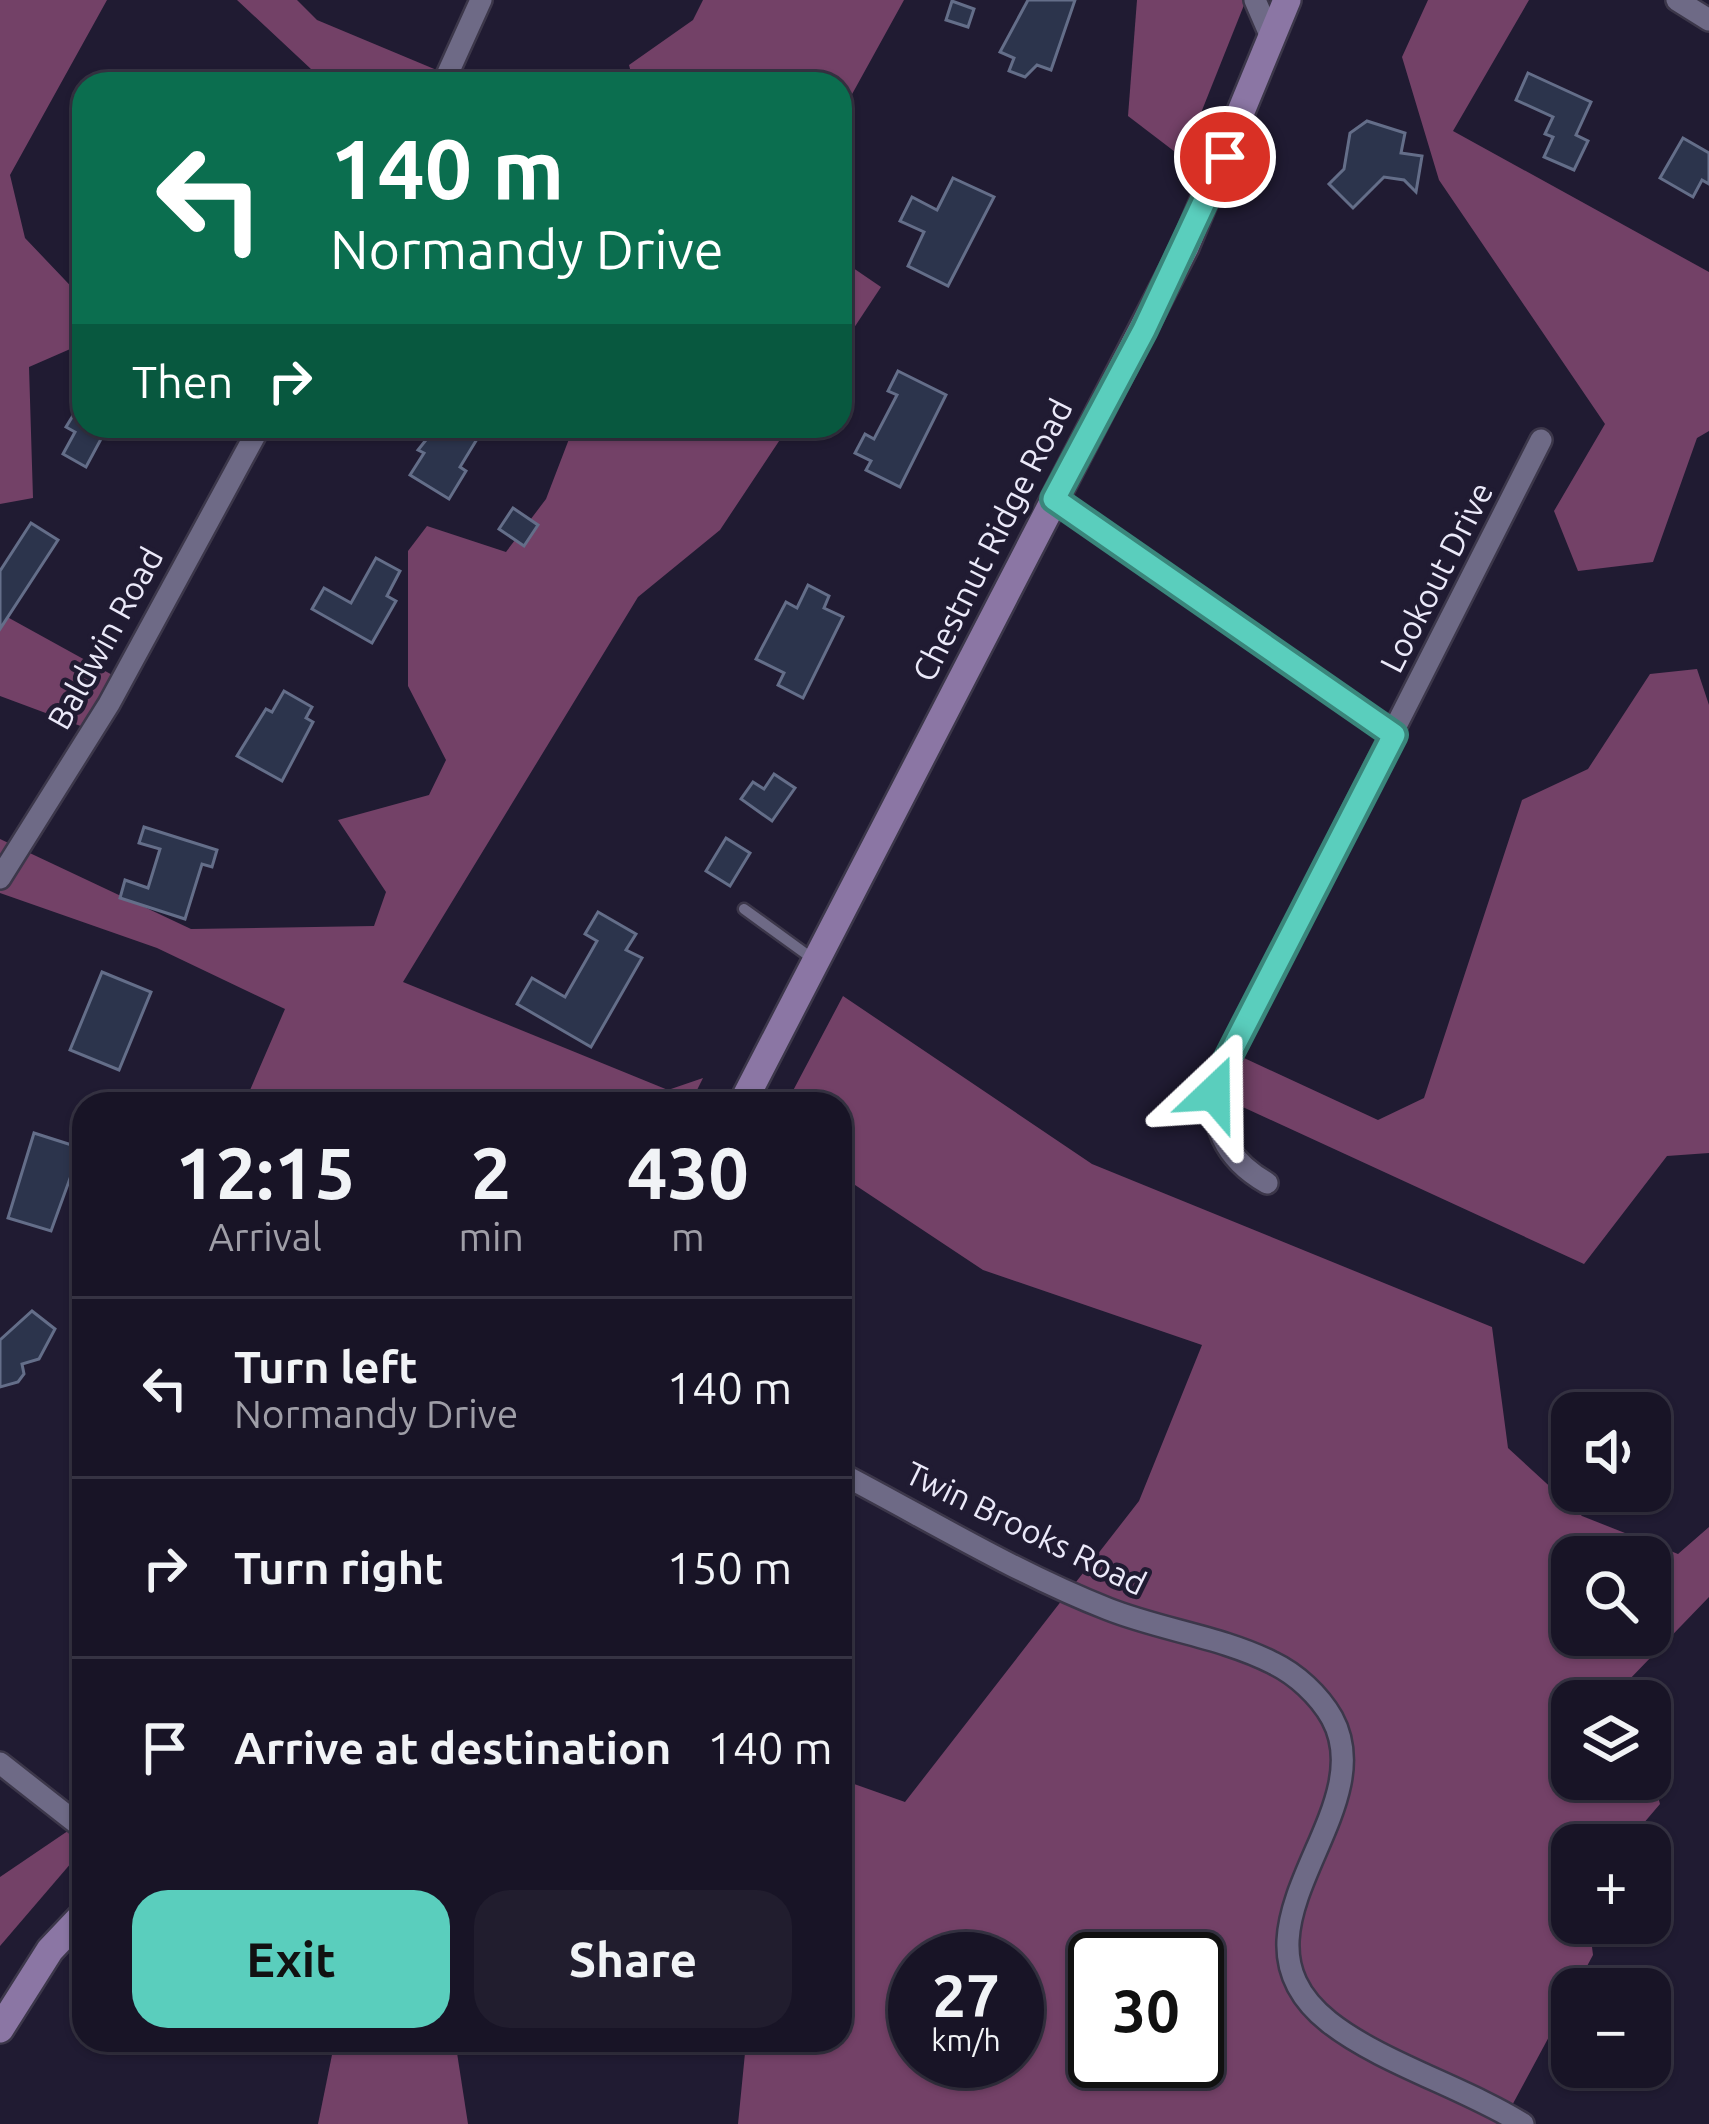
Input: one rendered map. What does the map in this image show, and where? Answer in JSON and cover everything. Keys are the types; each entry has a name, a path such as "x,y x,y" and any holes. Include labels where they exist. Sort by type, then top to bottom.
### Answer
{"main road":[{"name":"Chestnut Ridge Road","path":"748,1092 1193,231 1287,0"},
{"path":"0,2029 37,1968 72,1928"}],"street":[{"path":"448,72 481,0"},
{"path":"1255,0 1271,37"},
{"path":"1677,0 1709,20"},
{"name":"Baldwin Road","path":"0,878 109,704 253,438"},
{"name":"Lookout Drive","path":"1268,1183 1240,1165 1219,1134 1214,1114 1219,1075 1541,440"},
{"path":"1054,499 1394,735"},
{"name":"Twin Brooks Road","path":"852,1479 1058,1587 1150,1624 1253,1654 1300,1680 1331,1717 1343,1760 1335,1801 1289,1926 1295,1973 1305,1995 1333,2025 1523,2124"},
{"path":"0,1763 72,1820"}],"lane":[{"path":"744,909 816,961"}],"shaded area":[{"path":"0,0 107,0 10,175 25,238 72,287 72,348 29,367 33,498 0,504"},
{"path":"237,0 297,0 317,20 441,72 314,72"},
{"path":"703,0 904,0 852,94 852,72 631,72 629,65 693,20"},
{"path":"1137,0 1246,0 1183,158 1128,116"},
{"path":"1428,0 1529,0 1453,131 1709,272 1709,431 1697,438 1653,562 1578,571 1554,511 1605,424 1439,180 1402,57"},
{"path":"852,267 881,287 852,331"},
{"path":"569,438 781,438 720,530 638,597 403,982 668,1090 703,1078 696,1092 249,1092 285,1009 157,948 0,893 0,839 191,929 374,926 386,892 338,820 429,795 446,760 408,686 408,551 427,526 506,552 546,499"},
{"path":"0,613 116,677 86,728 0,696"},
{"path":"1697,669 1709,705 1709,1153 1667,1156 1584,1264 1221,1097 1229,1051 1378,1120 1424,1098 1522,800 1588,769 1650,674"},
{"path":"843,996 1092,1164 1492,1327 1508,1448 1551,1488 1551,1512 1578,1512 1633,1536 1551,1536 1551,1656 1652,1656 1629,1680 1551,1680 1551,1800 1659,1800 1660,1804 1643,1824 1551,1824 1551,1944 1592,1944 1593,1955 1586,1968 1551,1968 1551,2033 1502,2124 738,2124 744,2052 852,2052 852,1783 905,1802 1139,1501 1202,1345 983,1270 852,1183 852,1092 792,1092"},
{"path":"1709,1527 1709,1597 1671,1636 1671,1551 1678,1554"},
{"path":"72,1828 72,1862 0,1946 0,1877"},
{"path":"333,2052 457,2052 468,2124 318,2124"}],"building":[{"path":"1028,0 1075,0 1051,70 1037,65 1025,77 1009,71 1014,58 1000,52"},
{"path":"952,1 974,9 968,27 946,20"},
{"path":"1528,73 1591,102 1576,135 1588,141 1574,170 1544,157 1553,137 1545,134 1553,117 1516,100"},
{"path":"1367,121 1405,133 1401,153 1422,156 1416,192 1404,180 1384,177 1353,208 1329,184 1344,169 1350,133"},
{"path":"1683,138 1709,153 1709,184 1702,180 1693,197 1660,178"},
{"path":"953,178 994,197 948,286 908,266 924,232 900,221 912,197 937,210"},
{"path":"898,371 946,395 900,487 866,470 871,461 855,453 865,434 874,439 897,395 888,391"},
{"path":"72,438 102,438 86,467 63,454"},
{"path":"428,438 478,438 460,467 466,471 449,499 410,475 424,453 418,450"},
{"path":"513,508 538,525 524,546 499,529"},
{"path":"31,523 58,540 0,629 0,571"},
{"path":"376,558 400,571 387,596 396,601 372,643 312,609 324,588 351,603"},
{"path":"808,585 829,596 824,608 843,617 803,698 778,685 784,673 756,659 786,602 797,608"},
{"path":"284,691 312,707 306,718 313,722 282,781 237,756 266,709 272,712"},
{"path":"774,774 795,788 772,821 741,799 753,782 764,789"},
{"path":"144,827 217,850 212,867 202,864 185,919 120,898 125,880 148,888 160,849 139,843"},
{"path":"726,838 750,853 730,886 706,871"},
{"path":"598,912 636,934 626,950 642,958 591,1047 517,1004 532,978 565,997 597,941 585,934"},
{"path":"102,972 151,992 119,1070 70,1050"},
{"path":"34,1133 72,1145 72,1173 51,1231 8,1218"},
{"path":"32,1311 55,1329 39,1359 22,1364 24,1374 18,1382 0,1387 0,1340"}],"route":[{"path":"1214,1093 1219,1075 1394,735 1054,499 1144,330 1225,157"}]}
